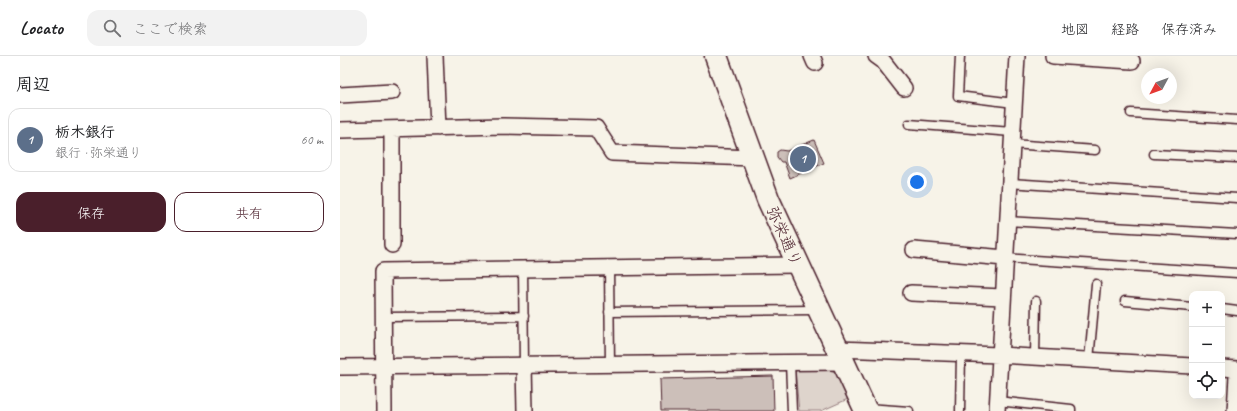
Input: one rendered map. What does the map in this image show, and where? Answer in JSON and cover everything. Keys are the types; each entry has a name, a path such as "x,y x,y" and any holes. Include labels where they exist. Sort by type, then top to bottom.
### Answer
{"street":[{"path":"435,56 438,128"},
{"name":"弥栄通り","path":"716,56 768,199 865,409"},
{"path":"876,56 904,88"},
{"path":"997,406 1017,56"},
{"path":"1053,56 1132,61"},
{"path":"340,95 392,92"},
{"path":"340,130 503,126 596,128 612,154 754,158"},
{"path":"392,129 392,245"},
{"path":"914,250 1005,258"},
{"path":"384,411 383,271 798,265"},
{"path":"911,293 1003,297"},
{"path":"340,367 790,363 841,356 961,354 1189,366"},
{"path":"524,365 525,411"},
{"path":"1225,368 1237,369"},
{"path":"1235,411 1237,376"}],"lane":[{"path":"960,56 958,96 1014,103"},
{"path":"1131,113 1237,120"},
{"path":"909,124 1095,150"},
{"path":"1154,154 1237,158"},
{"path":"1009,183 1237,198"},
{"path":"1007,221 1237,234"},
{"path":"1005,258 1237,273"},
{"path":"609,267 610,364"},
{"path":"523,268 524,365"},
{"path":"1089,360 1096,284"},
{"path":"1035,357 1036,301"},
{"path":"1125,301 1189,307"},
{"path":"1225,309 1237,311"},
{"path":"609,312 819,310"},
{"path":"384,317 524,316"},
{"path":"960,411 961,354"},
{"path":"790,363 792,411"},
{"path":"997,406 1071,409 1071,411"},
{"path":"865,409 909,411"}],"shaded area":[{"path":"826,368 837,373 848,399 821,411 799,411 795,370"}],"building":[{"path":"814,140 824,163 790,178 784,162 781,162 777,157 777,152 780,150 787,151"},
{"path":"773,376 774,411 661,411 660,379"}],"place":[{"name":"栃木銀行","path":"803,159"}]}
